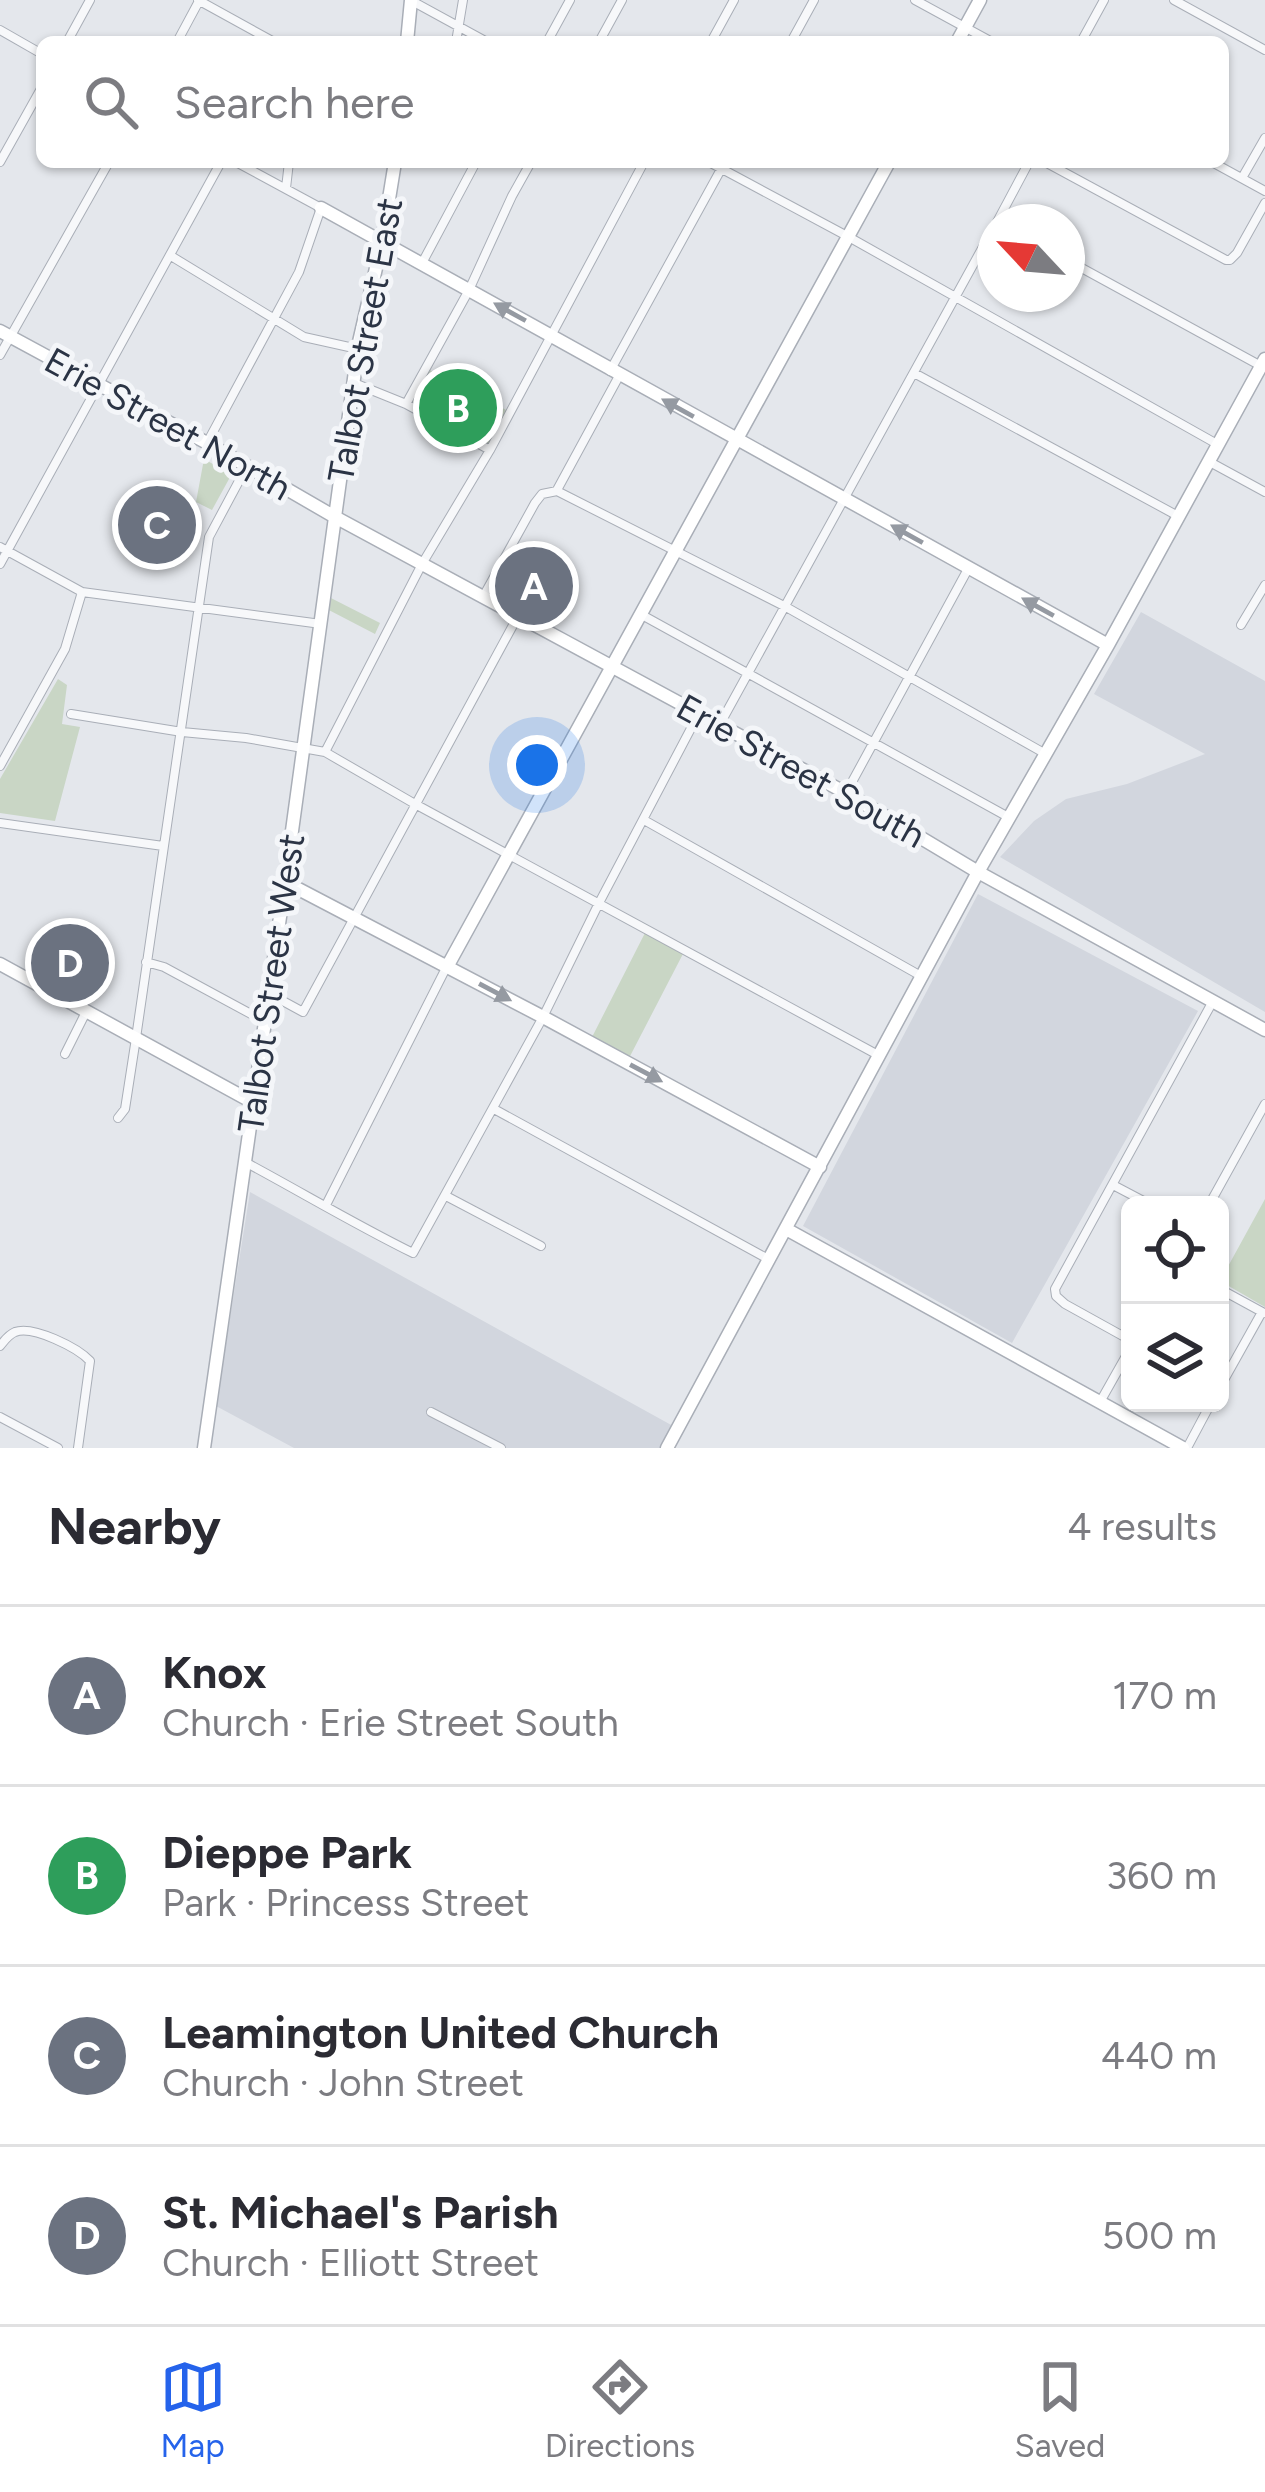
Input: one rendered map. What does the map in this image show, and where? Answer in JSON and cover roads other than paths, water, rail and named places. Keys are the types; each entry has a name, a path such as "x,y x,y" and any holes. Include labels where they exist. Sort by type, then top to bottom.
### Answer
{"street":[{"path":"70,36 90,0"},
{"path":"180,36 199,0 263,36"},
{"path":"408,36 411,0 475,36"},
{"path":"457,36 463,0"},
{"path":"551,36 569,0"},
{"path":"602,36 622,0"},
{"path":"714,36 734,0"},
{"path":"793,36 814,0"},
{"path":"915,0 981,36"},
{"path":"960,36 980,0"},
{"path":"1084,36 1104,0"},
{"path":"1174,0 1265,50"},
{"path":"0,30 36,50"},
{"path":"0,162 36,98"},
{"path":"1242,178 1265,138"},
{"path":"0,356 5,334 105,168"},
{"path":"0,564 4,549 218,168"},
{"path":"248,168 1108,645"},
{"path":"286,188 288,168"},
{"name":"Talbot Street East","path":"335,518 358,349 393,168"},
{"path":"421,265 473,168"},
{"path":"406,404 470,290 528,168"},
{"path":"325,752 422,563 490,450 641,168"},
{"path":"556,490 721,168"},
{"path":"728,168 1217,445"},
{"path":"326,1205 447,967 887,168"},
{"path":"1007,204 1027,168"},
{"path":"1056,168 1226,260 1234,257 1265,202"},
{"path":"1223,168 1265,191"},
{"path":"207,443 299,272 321,208"},
{"path":"171,256 304,337 358,349"},
{"path":"720,724 977,259"},
{"path":"667,1448 978,872 1263,362 1085,269"},
{"name":"Erie Street North","path":"5,334 335,518"},
{"path":"914,373 1178,516"},
{"path":"354,383 406,404 490,450"},
{"path":"1208,460 1265,492"},
{"path":"118,1118 124,1109 136,1038 209,537 247,466"},
{"path":"483,598 542,494 556,490 786,607 1046,754"},
{"name":"Erie Street South","path":"335,518 846,793 978,872 1265,1030"},
{"name":"Talbot Street West","path":"205,1447 335,518"},
{"path":"4,549 82,592 321,624"},
{"path":"846,793 968,569"},
{"path":"1241,625 1265,587"},
{"path":"0,766 65,649 82,592"},
{"path":"640,614 1010,818"},
{"path":"270,994 303,1012 518,616"},
{"path":"71,714 325,752 880,1056"},
{"path":"245,1162 413,1253 543,1017 699,714"},
{"path":"644,820 922,976"},
{"path":"0,824 164,846"},
{"path":"285,883 820,1167"},
{"path":"146,962 266,1022"},
{"path":"0,964 254,1102"},
{"path":"1121,1335 1065,1304 1055,1289 1214,1001"},
{"path":"65,1054 87,1010"},
{"path":"1214,1196 1265,1104"},
{"path":"494,1109 770,1260"},
{"path":"1113,1184 1134,1196"},
{"path":"446,1196 541,1246"},
{"path":"786,1229 1185,1448 1206,1412"},
{"path":"1229,1294 1263,1312 1229,1371"},
{"path":"0,1346 10,1335 29,1331 82,1352 90,1361 78,1448"},
{"path":"1100,1402 1121,1365"},
{"path":"431,1412 501,1448"},
{"path":"0,1417 58,1448"}],"place":[{"name":"Dieppe Park","path":"458,408"},
{"name":"Leamington United Church","path":"157,525"},
{"name":"Knox","path":"534,586"},
{"name":"St. Michael's Parish","path":"70,963"}]}
